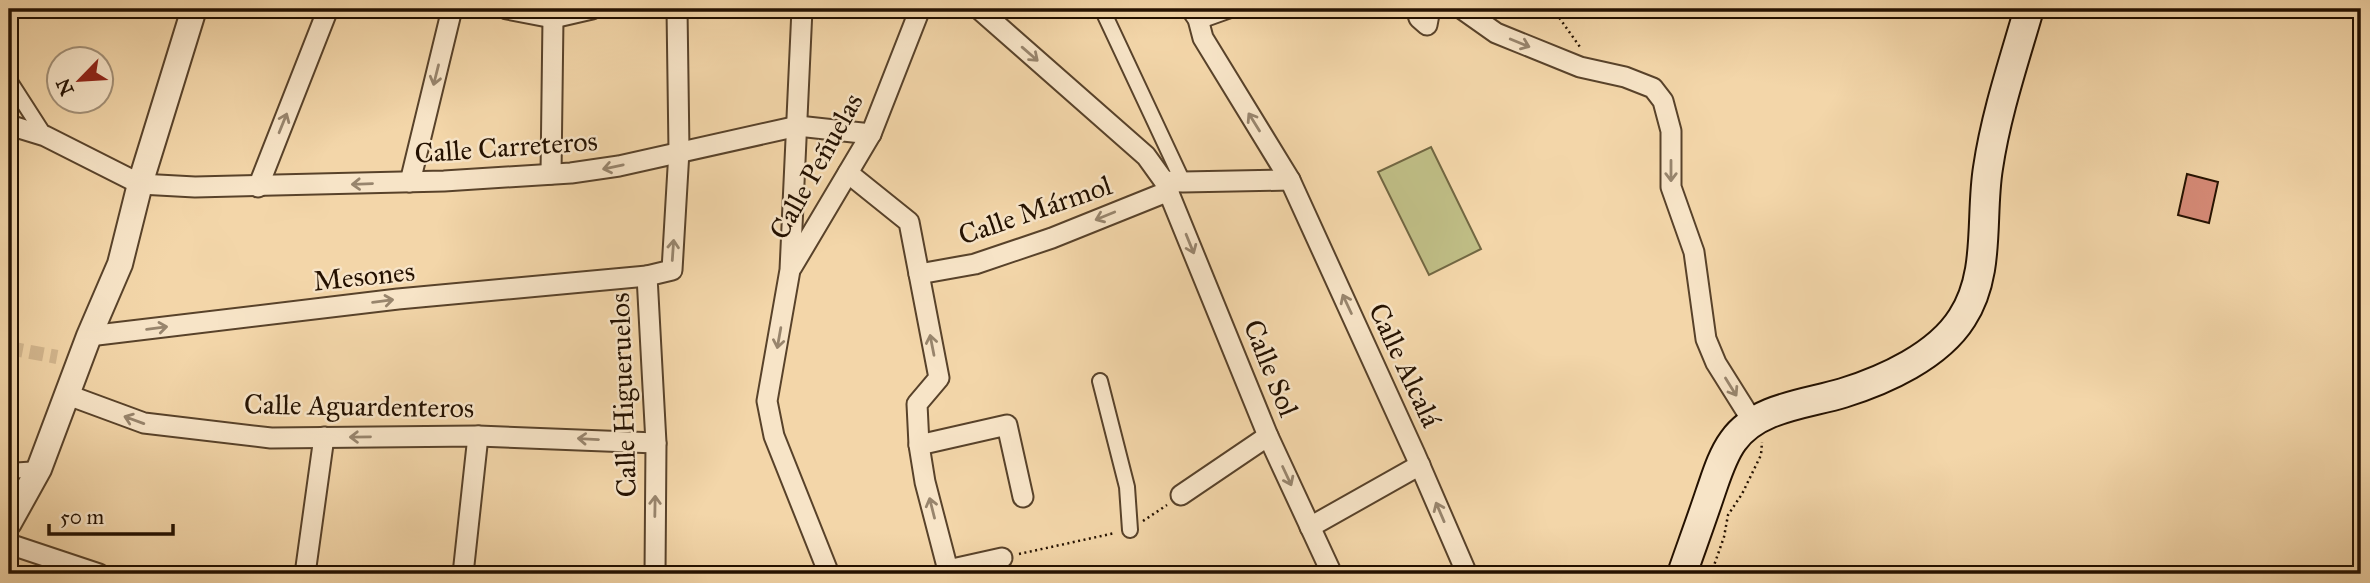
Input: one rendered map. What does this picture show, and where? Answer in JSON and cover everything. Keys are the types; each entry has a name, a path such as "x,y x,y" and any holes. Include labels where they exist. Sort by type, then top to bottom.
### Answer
{"main road":[{"path":"1682,574 1719,470 1733,440 1753,422 1794,405 1842,394 1883,380 1942,341 1962,319 1976,289 1981,258 1985,191 1994,134 2029,9"}],"street":[{"path":"9,523 39,469 89,336 120,264 140,184 194,9"},
{"path":"258,187 328,9"},
{"path":"410,182 452,9"},
{"path":"506,9 553,18 586,9"},
{"path":"677,9 679,151"},
{"path":"802,9 790,270 767,401 774,436 829,574"},
{"name":"Calle Peñuelas","path":"790,270 872,134 920,9"},
{"name":"Calle Sol","path":"979,9 1146,156 1172,185 1268,436 1332,574"},
{"path":"1102,9 1172,185 1290,180"},
{"path":"1194,14 1226,9"},
{"path":"1416,9 1419,18 1427,24 1430,9"},
{"path":"1462,9 1496,33 1580,67 1625,77 1653,88 1662,101 1671,131 1671,187 1694,252 1706,339 1716,363 1753,422"},
{"name":"Calle Alcalá","path":"1194,14 1203,38 1290,180 1467,574"},
{"path":"551,174 553,18"},
{"path":"9,80 45,136"},
{"path":"9,125 45,136 140,184"},
{"name":"Calle Carreteros","path":"140,184 258,187 551,174 610,168 798,126 872,134"},
{"name":"Calle Higueruelos","path":"655,574 656,443 647,275 672,270 679,151"},
{"path":"848,173 909,222 939,378 916,404 919,445 925,482 948,572 1003,558"},
{"name":"Calle Mármol","path":"919,274 975,264 1052,238 1172,185"},
{"name":"Mesones","path":"89,336 398,299 647,275"},
{"path":"1101,381 1127,487 1130,530"},
{"name":"Calle Aguardenteros","path":"68,394 144,423 271,438 478,436 656,443"},
{"path":"919,445 1007,425 1023,497"},
{"path":"463,574 478,436"},
{"path":"1181,495 1268,436"},
{"path":"305,574 324,437"},
{"path":"1310,527 1420,465"},
{"path":"9,471 39,469"},
{"path":"9,544 99,574"}],"path":[{"path":"1553,9 1599,72"},
{"path":"1710,574 1724,537 1728,515 1742,494 1761,455 1763,444 1753,422"},
{"path":"1003,558 1130,530 1181,495"}],"shaded area":[{"path":"1431,147 1481,249 1429,275 1378,172"}],"building":[{"path":"2187,174 2218,182 2209,223 2178,215"}],"tunnel":[{"path":"9,348 57,357"}]}
